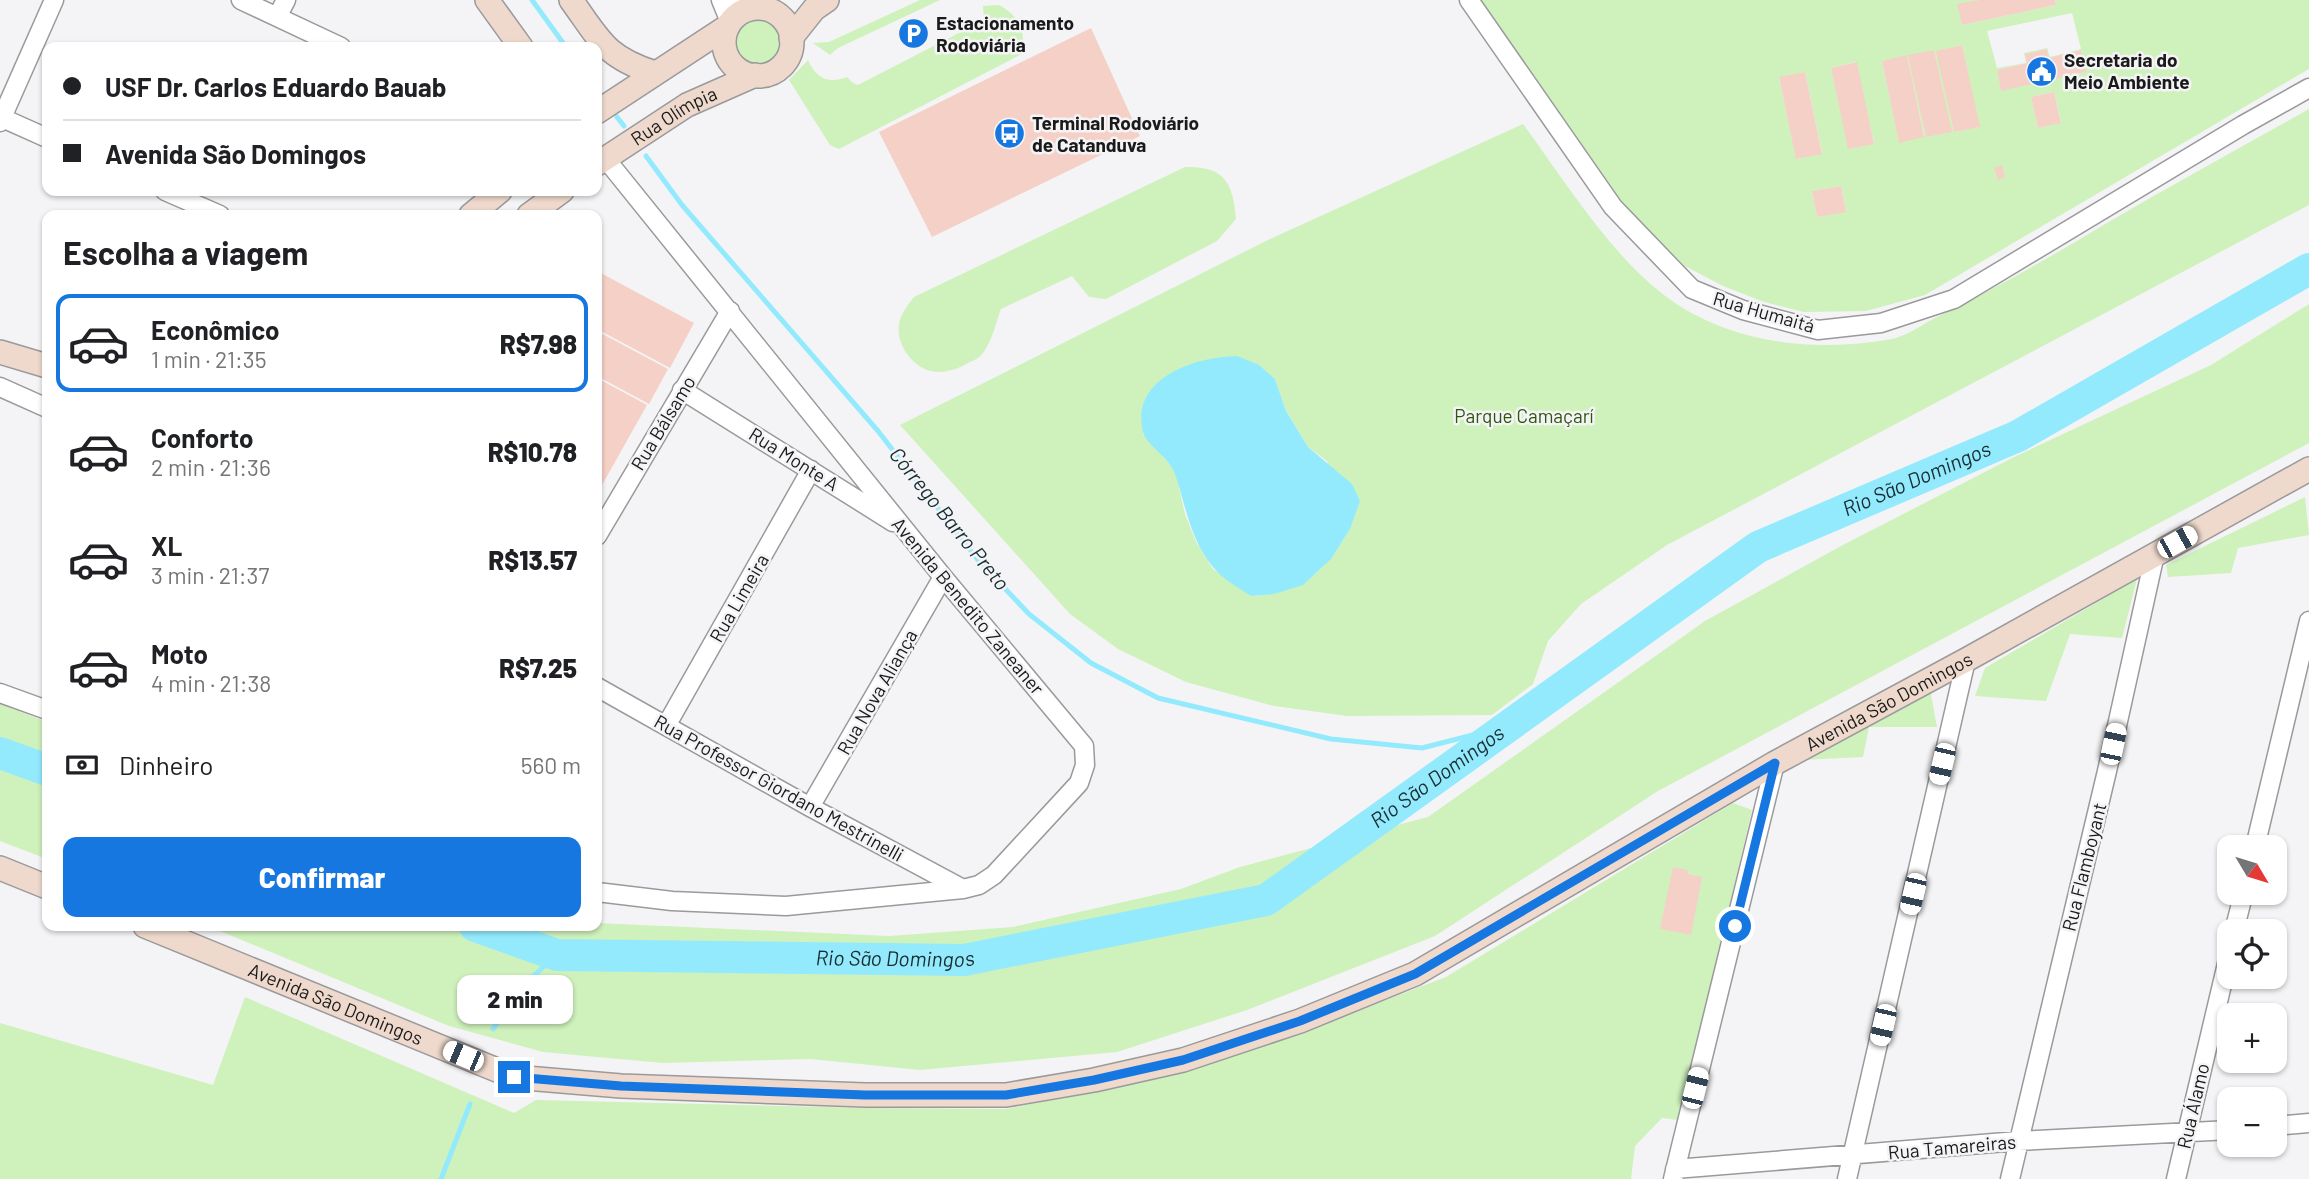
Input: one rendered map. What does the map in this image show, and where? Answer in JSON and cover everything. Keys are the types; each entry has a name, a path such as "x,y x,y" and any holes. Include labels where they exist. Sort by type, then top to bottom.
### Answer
{"street":[{"path":"42,136 1,119 54,0"},
{"path":"242,0 331,42"},
{"path":"277,16 286,0"},
{"path":"487,0 518,42"},
{"path":"570,0 601,42"},
{"path":"721,0 742,11 770,10 785,21 791,38"},
{"path":"742,11 724,44 731,62 746,73 755,75 775,71 783,64 788,55 791,38 814,9 827,0"},
{"name":"Rua Humaitá","path":"1469,0 1613,206 1692,289 1743,310 1818,330 1881,323 1954,299 2309,88"},
{"path":"602,109 742,11"},
{"path":"602,44 618,58 655,73"},
{"name":"Rua Olímpia","path":"602,155 687,105 755,75"},
{"name":"Avenida Benedito Zaneaner","path":"602,158 730,311 943,578 1084,746 1085,765 1079,783 994,875 963,889"},
{"path":"176,196 209,210"},
{"path":"477,210 494,196"},
{"path":"536,210 555,196"},
{"name":"Rua Bálsamo","path":"602,527 730,311"},
{"path":"0,352 42,365"},
{"path":"0,387 42,406"},
{"name":"Rua Monte A","path":"682,390 905,529"},
{"name":"Rua Limeira","path":"666,726 811,470"},
{"name":"Avenida São Domingos","path":"157,931 514,1077 621,1086 865,1095 1006,1095 1094,1080 1183,1060 1300,1021 1415,974 1775,763 2309,470"},
{"name":"Rua Flamboyant","path":"2010,1179 2108,771 2155,554"},
{"name":"Rua Nova Aliança","path":"810,807 943,578"},
{"path":"2258,835 2309,621"},
{"path":"1847,1179 1966,660"},
{"name":"Rua Professor Giordano Mestrinelli","path":"602,690 810,807 963,889"},
{"path":"0,693 42,708"},
{"path":"1674,1174 1775,763"},
{"path":"0,868 42,885"},
{"path":"602,893 672,901 786,906 963,889"},
{"name":"Rua Álamo","path":"2176,1179 2221,989"},
{"path":"2287,1125 2309,1124"},
{"name":"Rua Tamareiras","path":"1674,1174 2018,1141 2217,1130"}],"green space":[{"path":"920,0 940,0 838,48 830,55 813,43 829,42"},
{"path":"1481,0 1979,0 1958,5 1962,25 2056,5 2055,0 2309,0 2309,69 1925,295 1866,311 1804,312 1764,302 1723,286 1685,266 1602,184","holes":["2072,13 2081,49 2050,57 2047,48 2024,53 2026,63 1997,68 1987,31","1962,45 1979,127 1954,132 1937,51","2046,49 2048,58 2081,50 2086,72 2001,90 1997,70 2027,63 2026,54","1934,50 1951,131 1926,137 1909,56","1907,56 1924,136 1899,142 1882,61","1856,62 1874,143 1849,149 1831,68","1805,72 1822,153 1797,159 1779,78","2054,92 2061,122 2038,128 2031,97","1841,186 1846,211 1817,217 1812,191"]},
{"path":"999,5 1012,14 1020,25 1022,54 839,149 830,145 789,80 808,60 819,76 829,80 847,77 858,85 984,20 983,6"},
{"path":"758,19 775,26 782,43 775,60 758,67 741,60 734,43 741,26"},
{"name":"Parque Camaçarí","path":"2309,109 2309,205 1667,545 1581,604 1548,641 1533,684 1492,715 1347,716 1274,706 1186,682 1118,649 1070,614 900,425 1268,240 1523,124 1606,237 1644,278 1664,295 1689,312 1744,334 1773,341 1833,345 1892,339 1908,333 2020,274","holes":["1275,379 1286,411 1308,447 1327,461 1350,529 1330,558 1311,578 1286,590 1251,596 1213,569 1196,542 1185,514 1175,470 1143,434"]},
{"path":"1185,167 1198,167 1217,173 1229,186 1236,219 1217,241 1106,299 1089,297 1072,276 1001,309 990,340 980,356 955,369 940,372 924,369 907,354 900,340 899,325 903,313 914,297"},
{"path":"2309,304 2309,443 1658,791 1435,936 1247,1010 1117,1052 920,1070 811,1059 663,1063 543,1052 449,1026 220,931 602,931 602,923 889,936 1013,927 1181,889 1240,867 1428,817 1705,621 1841,546 2014,457 2211,365"},
{"path":"2305,497 2309,535 2238,548 2231,573 2168,577 2166,565"},
{"path":"2137,579 2122,638 2070,634 2046,701 1975,696 1985,668"},
{"path":"1930,689 1937,727 1869,727 1863,757 1801,760"},
{"path":"0,704 42,720 42,857 0,841"},
{"path":"1733,803 1752,810 1679,1120 1662,1118 1635,1146 1631,1179 0,1179 0,1023 213,1085 245,997 514,1113 536,1100 1006,1109 1188,1071 1281,1040 1446,977"}],"water":[{"path":"1237,356 1259,365 1275,379 1286,411 1308,447 1352,484 1360,501 1350,529 1331,559 1303,585 1274,594 1251,596 1213,567 1194,534 1172,468 1143,432 1142,413 1146,397 1156,384 1186,366"}],"building":[{"path":"1979,0 2055,0 2056,5 1962,25 1957,4"},
{"name":"Terminal Rodoviário de Catanduva","path":"1091,28 1140,136 932,237 879,132"},
{"path":"1962,45 1980,127 1954,132 1936,51"},
{"name":"Secretaria do Meio Ambiente","path":"2047,49 2048,58 2081,50 2086,72 2001,91 1997,70 2027,63 2025,54"},
{"path":"1934,50 1952,132 1926,137 1908,55"},
{"path":"1907,55 1924,137 1899,143 1882,61"},
{"path":"1857,62 1874,144 1848,149 1831,68"},
{"path":"1805,72 1822,154 1796,159 1779,77"},
{"path":"2054,92 2061,123 2038,128 2031,97"},
{"path":"2002,165 2005,177 1998,180 1994,168"},
{"path":"1841,186 1846,212 1817,217 1812,191"},
{"path":"602,274 694,323 670,368 602,332"},
{"path":"602,334 668,369 649,404 602,379"},
{"path":"602,381 647,405 602,485"},
{"path":"1673,867 1702,877 1691,935 1660,929"}],"waterway":[{"name":"Córrego Barro Preto","path":"532,0 562,42"},
{"name":"Córrego Barro Preto","path":"617,117 624,126"},
{"name":"Córrego Barro Preto","path":"646,156 682,205 878,431 978,560 1029,614 1091,663 1158,698 1331,739 1422,748 1512,725"},
{"name":"Rio São Domingos","path":"489,931 557,955 964,960 1266,900 1758,547 2018,436 2309,269"},
{"name":"Rio São Domingos","path":"0,753 42,768"},
{"path":"493,1029 522,986 557,955"},
{"path":"441,1179 470,1104"}],"place":[{"name":"Estacionamento Rodoviária","path":"913,34"},
{"name":"Secretaria do Meio Ambiente","path":"2041,71"},
{"name":"Terminal Rodoviário de Catanduva","path":"1009,134"}],"route":[{"path":"514,1077 621,1086 865,1095 1006,1095 1094,1080 1183,1060 1300,1021 1415,974 1775,763 1735,926"}]}
